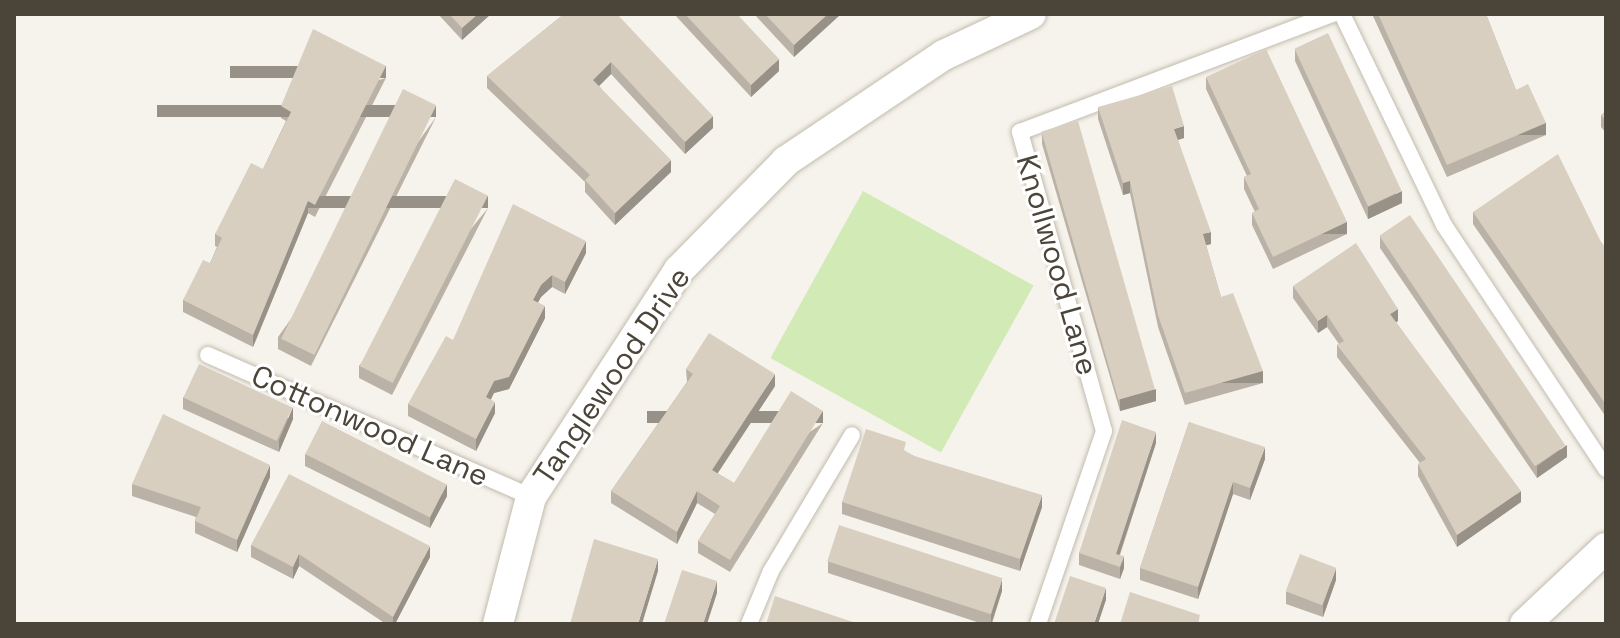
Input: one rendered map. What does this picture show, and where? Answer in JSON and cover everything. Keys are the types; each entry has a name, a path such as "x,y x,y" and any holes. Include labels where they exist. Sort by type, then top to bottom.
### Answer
{"street":[{"name":"Tanglewood Drive","path":"498,624 531,497 679,270 786,161 944,55 1031,14"},
{"path":"1525,624 1606,548"}],"lane":[{"name":"Knollwood Lane","path":"1038,624 1104,431 1020,132 1333,14"},
{"path":"1342,14 1444,225 1606,469"},
{"name":"Cottonwood Lane","path":"208,355 531,497"},
{"path":"749,624 771,571 852,435"}],"green space":[{"path":"863,191 1034,286 941,453 770,358"}],"building":[{"path":"449,14 478,14 462,28"},
{"path":"564,14 617,14 713,116 685,142 611,62 593,80 671,160 615,213 585,180 590,175 487,76"},
{"path":"685,14 737,14 779,59 751,85"},
{"path":"765,14 828,14 794,45"},
{"path":"1378,14 1486,14 1516,90 1528,84 1546,123 1447,165"},
{"path":"313,29 386,66 315,205 308,201 253,335 183,300 203,260 210,263 222,238 215,234 251,163 263,169 291,112 281,106"},
{"path":"1328,33 1402,191 1368,206 1294,49"},
{"path":"1266,49 1347,222 1273,257 1252,213 1259,209 1244,177 1251,174 1206,77"},
{"path":"1172,86 1184,126 1174,129 1211,232 1203,234 1221,297 1233,293 1263,371 1185,393 1158,315 1130,181 1123,183 1098,107"},
{"path":"403,89 436,105 314,355 281,339"},
{"path":"1078,121 1155,389 1118,400 1041,131"},
{"path":"1558,154 1606,249 1606,405 1473,212"},
{"path":"455,179 488,196 393,383 360,366"},
{"path":"513,204 586,241 565,282 552,275 541,285 533,300 545,306 509,377 494,381 486,397 495,402 476,439 408,404 446,336 453,340"},
{"path":"1410,215 1565,445 1535,466 1379,236"},
{"path":"1356,243 1398,309 1390,314 1521,491 1457,535 1418,464 1426,459 1337,345 1344,341 1327,315 1318,321 1293,286"},
{"path":"709,333 775,374 712,470 734,483 791,391 823,411 730,560 698,541 720,506 697,491 677,532 611,491 693,374 686,369"},
{"path":"199,364 292,408 277,441 183,398"},
{"path":"163,414 270,465 237,540 195,521 201,507 132,484"},
{"path":"1122,420 1156,432 1116,554 1124,556 1120,567 1079,553"},
{"path":"322,421 447,485 430,518 305,454"},
{"path":"1189,422 1265,447 1250,488 1233,482 1198,587 1140,568"},
{"path":"866,429 906,442 904,450 914,456 1042,495 1020,559 842,502"},
{"path":"289,474 430,546 393,617 299,554 293,567 251,545"},
{"path":"839,525 1003,578 991,614 827,561"},
{"path":"594,539 658,559 638,624 570,624"},
{"path":"1300,554 1336,568 1322,605 1286,591"},
{"path":"682,570 717,581 703,624 664,624"},
{"path":"1070,576 1106,588 1094,624 1054,624"},
{"path":"1130,592 1200,615 1198,624 1120,624"},
{"path":"775,596 859,624 766,624"}]}
